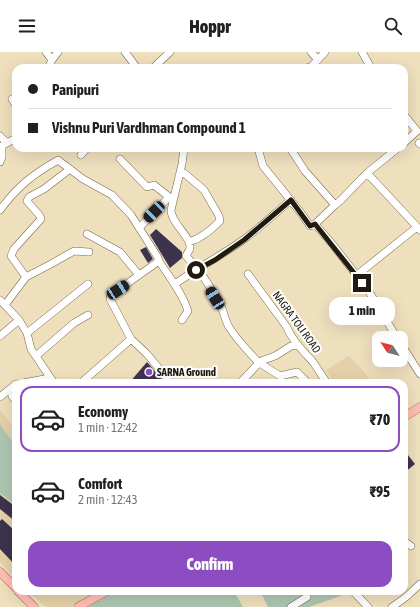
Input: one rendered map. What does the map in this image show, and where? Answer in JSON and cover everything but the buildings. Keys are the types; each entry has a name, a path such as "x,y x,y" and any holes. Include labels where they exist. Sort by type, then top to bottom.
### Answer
{"main road":[{"path":"408,415 420,408"},
{"path":"0,572 12,584"},
{"path":"22,595 34,607"},
{"path":"78,607 100,595"}],"street":[{"path":"46,52 52,60"},
{"path":"50,64 58,52"},
{"path":"125,52 134,64"},
{"path":"157,64 170,52"},
{"path":"311,52 318,60"},
{"path":"314,64 325,52"},
{"path":"362,52 369,64"},
{"path":"408,119 418,130 408,139"},
{"path":"0,136 3,145 0,162"},
{"path":"3,145 12,140"},
{"path":"183,152 179,176 171,199 171,216 190,242 190,250 186,256 198,269 221,307 228,325 235,336 258,364 280,376 297,372 304,379"},
{"path":"259,152 263,166 310,226 315,224 367,173 393,152"},
{"path":"293,152 306,172 334,206"},
{"path":"120,159 147,187 154,185 171,199"},
{"path":"0,210 18,187 58,160 83,179 112,195 131,215 157,256 158,261 175,284 188,311 182,320"},
{"path":"26,276 11,256 14,250 41,219 27,200 29,197 48,186 70,169"},
{"path":"179,176 184,173 204,190 219,216 220,221 206,233 190,242"},
{"path":"357,275 418,228 367,173"},
{"path":"139,228 171,199"},
{"path":"175,284 215,260 244,240 291,200"},
{"path":"315,224 368,290 393,331"},
{"path":"87,234 120,252 125,260 139,275"},
{"path":"51,379 31,349 27,333 20,320 3,303 26,276 74,251 89,252"},
{"path":"158,261 111,295 110,299 131,339 147,354 168,379"},
{"name":"NAGRA TOLI ROAD","path":"248,274 298,345 324,379"},
{"path":"27,333 88,284"},
{"path":"36,356 74,323 88,315"},
{"path":"0,336 20,320"},
{"path":"86,379 131,339"},
{"path":"244,379 258,364 275,356 290,346 298,345"},
{"path":"408,355 420,374"},
{"path":"0,397 12,387"},
{"path":"392,607 420,584"},
{"path":"357,595 368,607"},
{"path":"291,607 307,597"}],"shaded area":[{"path":"349,356 369,379 332,379 326,370"},
{"path":"0,410 12,425 12,575 0,562"},
{"path":"32,595 91,595 70,607 46,607"}],"green space":[{"path":"0,424 12,441 12,502 0,493"},
{"path":"109,595 236,595 243,607 88,607"},
{"path":"262,595 343,595 309,607 268,607"}],"place":[{"name":"SARNA Ground","path":"149,372"}],"route":[{"path":"196,270 215,260 244,240 291,200 308,224 310,226 315,224 324,236 333,244 362,283"}]}
